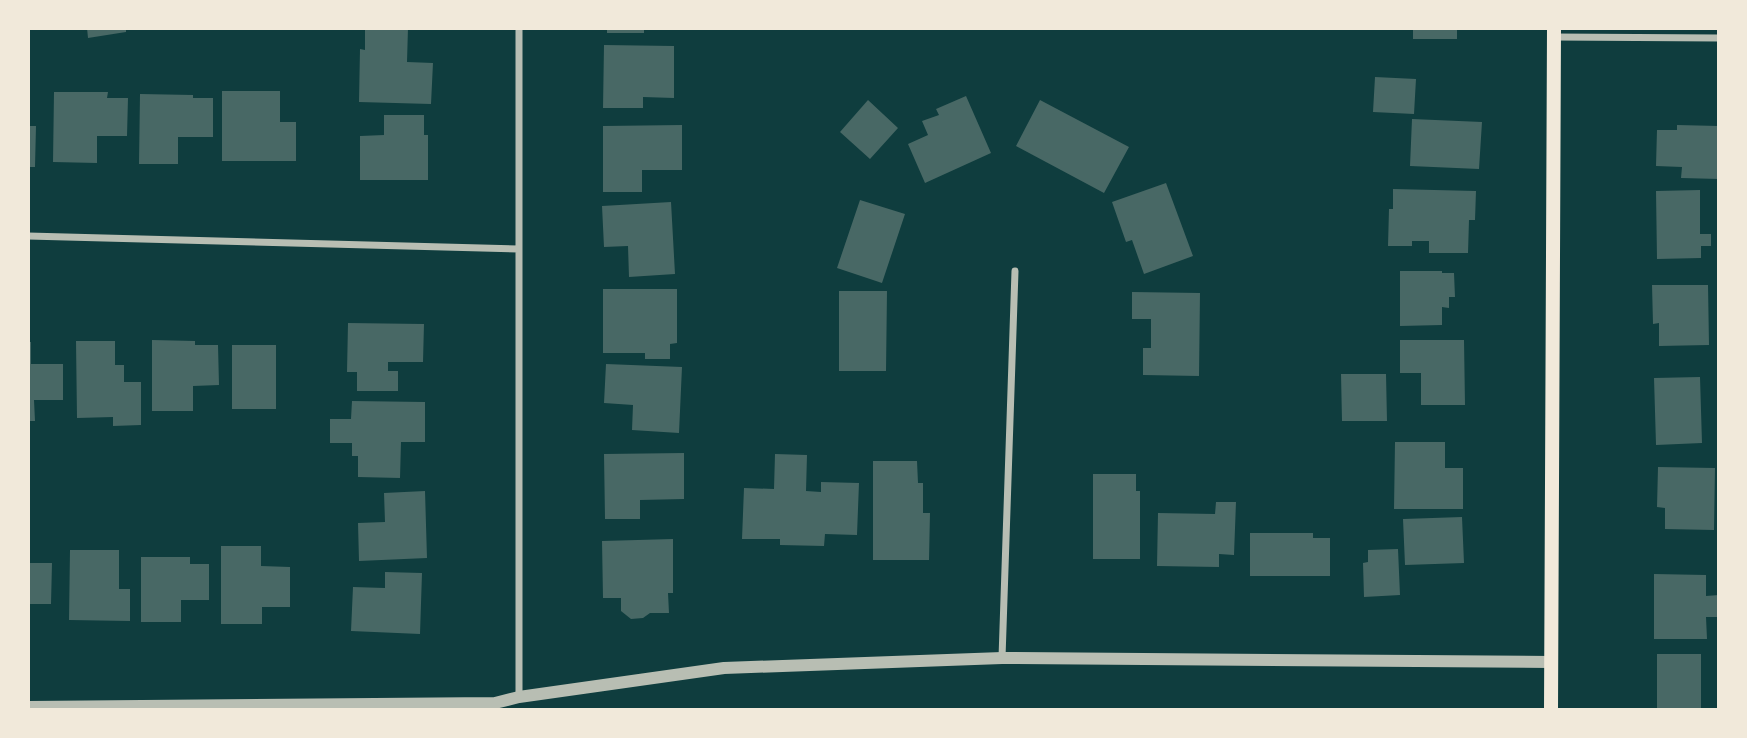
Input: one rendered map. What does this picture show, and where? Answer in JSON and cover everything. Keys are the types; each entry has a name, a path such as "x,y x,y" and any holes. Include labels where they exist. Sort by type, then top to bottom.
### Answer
{"main road":[{"path":"1551,710 1554,33"}],"street":[{"path":"519,28 519,697"},
{"path":"1554,33 1719,38"},
{"path":"28,236 518,249"},
{"path":"1002,658 1015,271"},
{"path":"28,707 495,703 519,697 724,668 1002,658 1552,662"}],"building":[{"path":"87,28 126,28 126,32 88,38"},
{"path":"365,28 408,28 407,62 433,63 431,104 359,102 360,49 365,50"},
{"path":"607,28 644,28 644,33 607,33"},
{"path":"1413,28 1457,28 1457,39 1413,39"},
{"path":"604,45 674,46 674,98 643,97 643,108 603,108"},
{"path":"1375,77 1416,79 1414,114 1373,112"},
{"path":"222,91 280,91 280,122 296,122 296,161 222,161"},
{"path":"54,92 108,92 107,98 128,98 127,136 97,136 97,163 53,162"},
{"path":"140,94 213,98 213,137 178,137 178,164 139,164"},
{"path":"966,96 991,153 925,183 908,144 928,135 922,121 939,115 936,109"},
{"path":"868,100 898,128 870,159 840,132"},
{"path":"1040,100 1129,147 1104,193 1016,146"},
{"path":"384,115 424,115 424,135 428,135 428,180 360,180 360,136 384,135"},
{"path":"1412,119 1482,122 1479,169 1410,166"},
{"path":"682,125 682,170 642,170 642,192 603,192 603,126"},
{"path":"1677,125 1719,126 1719,179 1681,178 1682,167 1656,166 1657,130 1677,130"},
{"path":"28,126 36,126 35,167 28,167"},
{"path":"1166,183 1193,256 1144,274 1132,240 1126,242 1112,202"},
{"path":"1393,189 1476,191 1475,220 1469,220 1468,253 1429,253 1429,241 1412,241 1412,246 1388,246 1389,209 1393,209"},
{"path":"1700,190 1700,234 1711,234 1711,246 1701,246 1701,258 1657,259 1656,191"},
{"path":"860,200 905,214 882,283 837,268"},
{"path":"671,202 675,274 629,277 628,246 604,247 602,206"},
{"path":"1400,271 1454,273 1455,297 1449,297 1449,308 1442,307 1442,325 1400,326"},
{"path":"1652,285 1708,285 1709,345 1659,346 1659,323 1653,324"},
{"path":"603,289 677,289 677,343 670,344 670,359 645,359 645,353 603,353"},
{"path":"839,291 887,291 886,371 839,371"},
{"path":"1132,292 1200,293 1199,376 1143,375 1143,348 1151,348 1151,319 1132,319"},
{"path":"348,323 424,324 423,362 388,362 388,371 398,371 398,391 357,391 357,372 347,372"},
{"path":"152,340 195,341 195,345 218,345 219,385 193,386 193,411 152,411"},
{"path":"1400,340 1464,340 1465,405 1421,405 1421,373 1400,373"},
{"path":"76,341 115,341 115,365 124,365 124,382 141,382 141,425 113,426 113,417 77,418"},
{"path":"28,342 31,342 31,364 63,364 63,400 34,400 35,421 28,421"},
{"path":"232,345 276,345 276,409 232,409"},
{"path":"606,364 682,367 679,433 632,430 633,405 604,403"},
{"path":"1341,374 1386,374 1387,421 1342,421"},
{"path":"1700,377 1702,443 1656,445 1654,378"},
{"path":"352,401 425,402 425,442 401,442 400,478 358,477 358,456 352,456 352,443 330,443 330,419 351,419"},
{"path":"1395,442 1445,442 1445,468 1463,468 1463,509 1394,509"},
{"path":"684,453 684,499 640,500 640,519 605,519 604,454"},
{"path":"775,454 807,455 806,491 821,492 821,482 859,483 857,535 825,534 824,546 780,545 780,539 742,539 744,488 774,489"},
{"path":"873,461 917,461 918,483 923,483 923,513 930,513 929,560 873,560"},
{"path":"1658,467 1715,468 1714,530 1665,529 1665,508 1657,507"},
{"path":"1093,474 1136,474 1136,491 1140,491 1140,559 1093,559"},
{"path":"425,491 427,558 359,561 358,523 385,522 384,493"},
{"path":"1216,502 1236,502 1234,555 1219,554 1219,567 1157,566 1158,513 1215,514"},
{"path":"1462,517 1464,563 1405,565 1403,519"},
{"path":"1250,533 1313,533 1313,538 1330,538 1330,576 1250,576"},
{"path":"673,539 673,593 668,593 669,613 650,613 643,618 631,619 621,611 621,598 603,598 602,541"},
{"path":"221,546 261,546 261,566 290,567 290,607 262,607 262,624 221,624"},
{"path":"1398,549 1400,595 1364,597 1363,563 1368,562 1368,550"},
{"path":"70,550 119,550 119,589 130,589 130,621 69,620"},
{"path":"141,557 190,557 190,564 209,564 209,600 181,600 181,622 141,622"},
{"path":"28,563 52,563 51,604 28,604"},
{"path":"385,572 422,573 420,634 351,631 353,587 385,588"},
{"path":"1654,574 1706,575 1706,596 1719,595 1719,617 1706,617 1707,639 1654,639"},
{"path":"1657,654 1701,654 1701,710 1657,710"}]}
